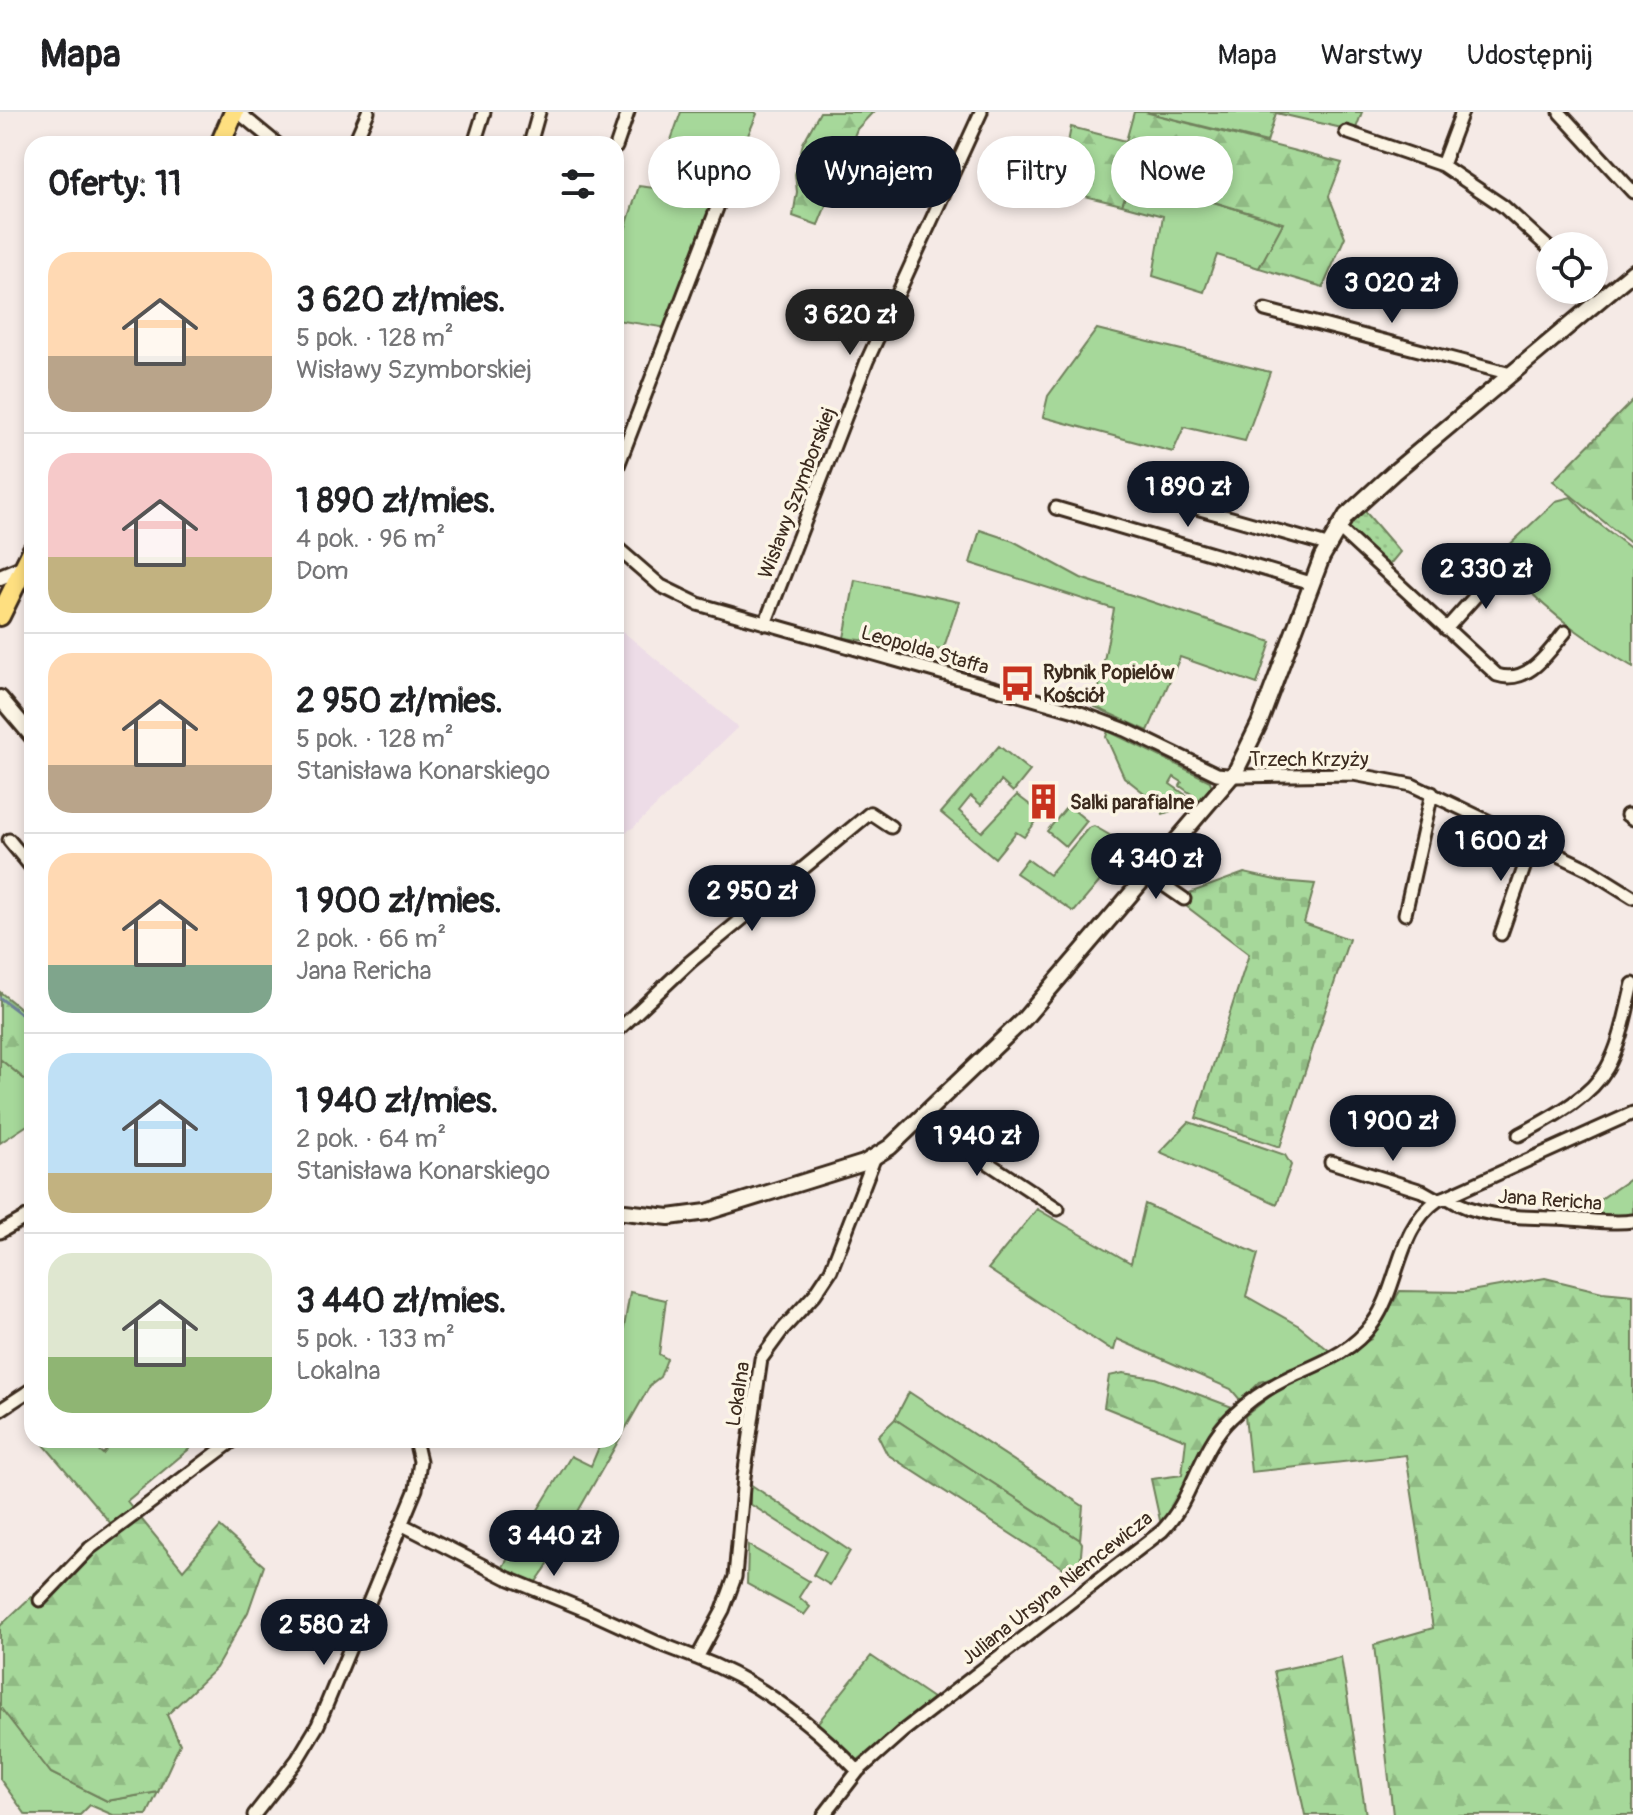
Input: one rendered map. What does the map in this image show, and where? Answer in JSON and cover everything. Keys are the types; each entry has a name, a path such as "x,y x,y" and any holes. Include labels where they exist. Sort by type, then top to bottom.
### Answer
{"main road":[{"path":"224,136 236,112"},
{"path":"0,616 24,567"}],"street":[{"path":"236,112 267,136"},
{"path":"358,136 368,112"},
{"path":"476,136 484,112"},
{"path":"532,136 539,112"},
{"path":"620,136 628,112"},
{"name":"Wisławy Szymborskiej","path":"765,624 862,373 981,112"},
{"path":"1442,165 1462,112"},
{"path":"1560,113 1633,192"},
{"path":"1346,132 1442,165 1503,206 1536,236"},
{"path":"624,450 717,208"},
{"path":"1608,288 1633,272"},
{"path":"624,1212 669,1217 695,1215 874,1159 920,1118 1024,1019 1232,776 1259,724 1311,583 1337,527 1360,501 1511,374 1587,304"},
{"path":"1265,310 1511,374"},
{"path":"1175,502 1327,545"},
{"path":"1056,508 1311,583"},
{"path":"1337,527 1497,675 1518,677 1536,668 1565,632"},
{"name":"Leopolda Staffa","path":"624,554 644,573 674,593 698,604 1075,711 1126,730 1208,771 1232,776"},
{"path":"1446,629 1507,561 1524,575"},
{"path":"0,577 24,562"},
{"path":"0,698 24,726"},
{"name":"Trzech Krzyży","path":"1232,776 1353,774 1382,778 1432,793 1588,869 1633,897"},
{"path":"1405,914 1432,793"},
{"path":"624,1025 700,954 870,813 891,827"},
{"path":"9,840 24,858"},
{"path":"1501,934 1533,842"},
{"path":"1148,874 1184,899"},
{"path":"1519,1135 1578,1100 1607,1069 1623,1027 1633,984"},
{"path":"1442,1199 1633,1113"},
{"path":"920,1118 1058,1209"},
{"name":"Lokalna","path":"697,1658 734,1582 744,1477 761,1359 831,1270 874,1159"},
{"name":"Jana Rericha","path":"1331,1162 1459,1206 1521,1218 1567,1218 1599,1223 1633,1221"},
{"name":"Juliana Ursyna Niemcewicza","path":"824,1815 858,1771 903,1731 1157,1536 1181,1509 1206,1450 1233,1415 1273,1386 1335,1357 1353,1345 1381,1309 1418,1220 1442,1199"},
{"path":"0,1232 24,1218"},
{"path":"0,1410 24,1394"},
{"path":"40,1600 90,1548 223,1448"},
{"path":"254,1815 297,1760 318,1725 418,1481 420,1461 417,1448"},
{"path":"401,1524 507,1578 667,1648 738,1675 821,1737 858,1771"}],"shaded area":[{"path":"624,632 738,727 624,833"}],"green space":[{"path":"681,112 757,114 748,136 672,136"},
{"path":"820,112 873,112 854,136 807,136"},
{"path":"1134,112 1145,112 1342,163 1329,196 1345,237 1323,287 1259,268 1283,223 1233,208 1233,136 1127,136"},
{"path":"1145,112 1362,112 1355,131 1276,113 1267,142"},
{"path":"1071,127 1111,137 1111,202 1095,199 1095,136 1069,136"},
{"path":"639,186 648,187 648,208 717,208 667,328 624,321 624,233"},
{"path":"796,198 796,208 825,208 818,225 793,216"},
{"path":"1133,208 1232,208 1284,224 1259,268 1217,255 1204,292 1153,276 1163,216"},
{"path":"1097,329 1270,372 1245,441 1184,427 1173,452 1043,417 1048,396"},
{"path":"1633,400 1633,545 1553,481"},
{"path":"1571,497 1589,516 1633,550 1633,667 1558,617 1519,580 1526,572 1502,552 1556,501"},
{"path":"1363,509 1400,552 1386,569 1346,528"},
{"path":"980,530 1013,541 1081,578 1271,642 1257,684 1180,657 1148,731 1095,707 1114,609 970,563"},
{"path":"855,580 959,602 943,650 844,638"},
{"path":"1108,731 1210,781 1212,788 1201,801 1180,786 1182,782 1174,777 1170,784 1196,802 1163,814 1162,807 1124,777 1106,737"},
{"path":"999,746 1030,771 1013,792 1001,781 981,805 971,796 959,811 982,832 1017,795 1042,814 1024,837 1016,832 995,858 941,813"},
{"path":"1070,807 1087,821 1066,847 1047,831"},
{"path":"1094,826 1118,840 1128,858 1123,854 1074,912 1016,873 1027,859 1049,875 1088,828"},
{"path":"1244,873 1315,884 1304,923 1349,939 1280,1147 1196,1118 1249,954 1182,903 1189,893"},
{"path":"0,992 24,1012 24,1079 0,1059"},
{"path":"0,1059 24,1079 24,1127 0,1143"},
{"path":"1189,1122 1285,1155 1291,1165 1277,1204 1160,1152"},
{"path":"1633,1177 1633,1217 1593,1218 1574,1213 1589,1207"},
{"path":"1145,1204 1258,1254 1246,1296 1299,1326 1331,1352 1288,1373 1260,1382 1241,1401 1231,1389 1117,1339 1114,1350 1109,1349 988,1269 1037,1209 1131,1263"},
{"path":"1545,1278 1602,1292 1633,1295 1633,1815 1393,1815 1374,1645 1433,1628 1406,1455 1251,1472 1245,1416 1277,1391 1371,1339 1400,1291 1465,1292"},
{"path":"630,1292 666,1300 659,1354 667,1359 660,1377 651,1384 624,1431 624,1327"},
{"path":"1123,1373 1155,1378 1232,1407 1209,1435 1181,1499 1161,1525 1151,1479 1182,1475 1186,1440 1104,1407 1109,1376"},
{"path":"909,1392 1083,1506 1080,1540 895,1419"},
{"path":"895,1419 1080,1540 1079,1578 887,1454 878,1436"},
{"path":"47,1448 96,1448 103,1454 108,1448 190,1448 127,1501 134,1510 112,1525"},
{"path":"599,1448 614,1448 535,1583 501,1570 571,1456 591,1466"},
{"path":"750,1484 850,1551 830,1585 813,1575 826,1552 750,1504"},
{"path":"138,1515 183,1570 220,1527 264,1566 248,1612 216,1668 167,1715 180,1744 158,1792 107,1801 51,1773 0,1707 0,1626 34,1594 44,1601 93,1549"},
{"path":"748,1545 809,1581 799,1597 810,1607 804,1615 747,1584"},
{"path":"871,1656 933,1698 858,1760 817,1724"},
{"path":"1341,1657 1366,1815 1305,1815 1274,1671"},
{"path":"0,1706 51,1773 107,1801 158,1792 147,1815 113,1815 90,1805 80,1815 26,1815 0,1779"}],"waterway":[{"path":"0,998 24,1016"}],"place":[{"name":"Rybnik Popielów Kościół","path":"1017,683"},
{"name":"Salki parafialne","path":"1044,802"}]}
